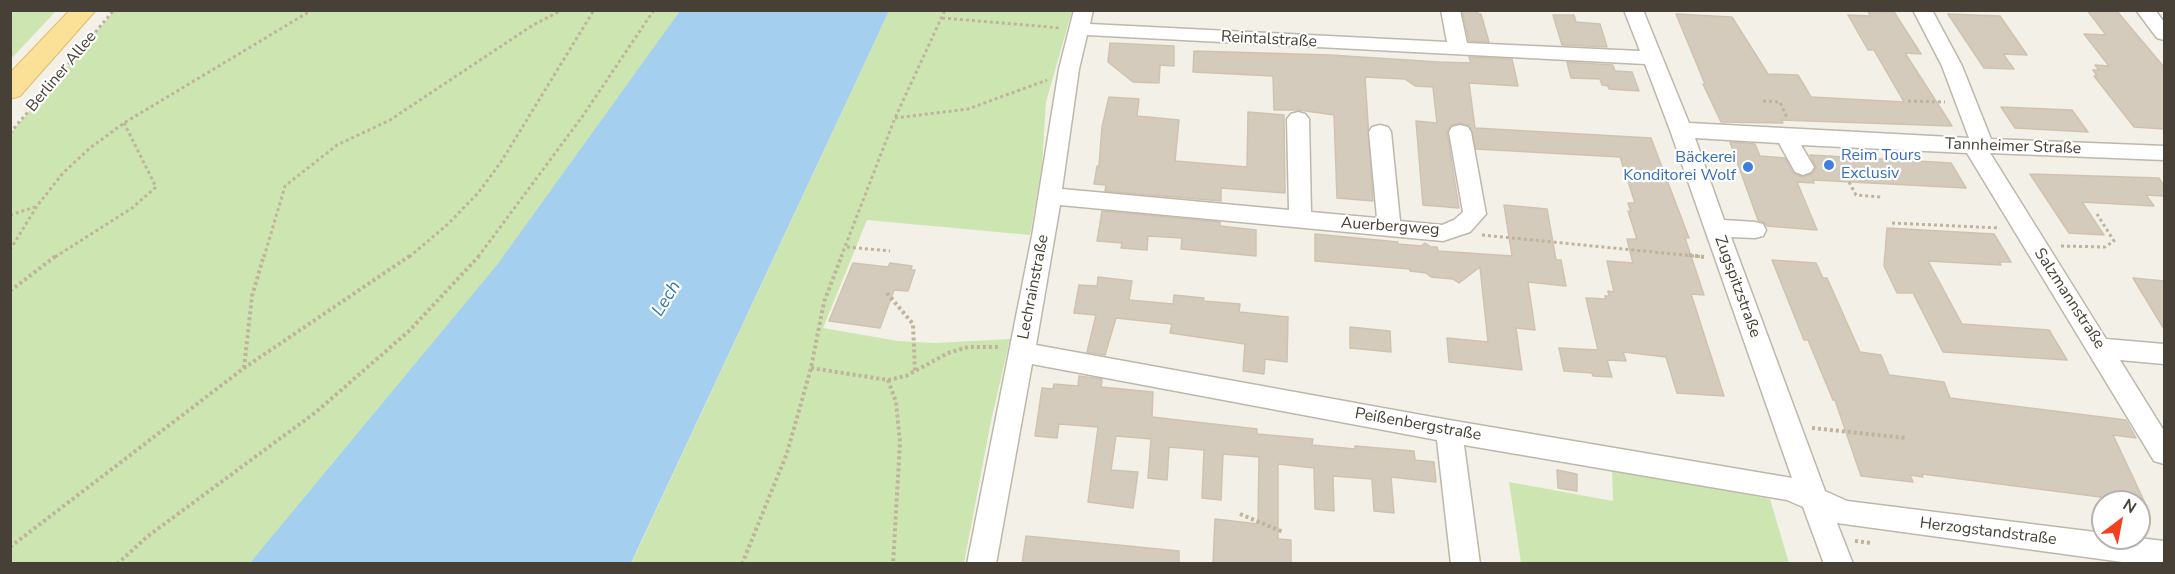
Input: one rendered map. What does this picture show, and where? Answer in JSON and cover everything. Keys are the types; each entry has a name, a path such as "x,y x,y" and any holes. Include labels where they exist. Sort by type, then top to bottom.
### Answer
{"main road":[{"name":"Berliner Allee","path":"10,90 84,10"}],"street":[{"path":"1450,10 1459,49"},
{"name":"Zugspitzstraße","path":"1633,10 1681,130 1786,425 1839,564"},
{"name":"Salzmannstraße","path":"1922,10 1952,66 1967,103 1979,146 2030,237 2101,348 2164,453"},
{"path":"2145,10 2164,34"},
{"name":"Reintalstraße","path":"1081,20 1459,49 1651,58"},
{"name":"Lechrainstraße","path":"981,564 1051,196 1069,69 1081,20"},
{"path":"1298,119 1300,219"},
{"path":"1788,129 1803,167"},
{"name":"Tannheimer Straße","path":"1681,130 1788,129 1979,146 2164,153"},
{"path":"1380,132 1389,227"},
{"path":"1460,132 1475,214 1462,226"},
{"name":"Auerbergweg","path":"1051,196 1443,233 1462,226"},
{"path":"1716,228 1755,230"},
{"path":"2101,348 2164,354"},
{"name":"Peißenbergstraße","path":"1021,352 1449,431 1778,486 1814,499"},
{"path":"1449,431 1466,564"},
{"name":"Herzogstandstraße","path":"1814,499 1853,514 2164,554"}],"path":[{"name":"Berliner Allee","path":"10,133 114,10"},
{"path":"10,250 37,206 63,173 90,148 124,123 312,10"},
{"path":"244,368 252,296 285,186 337,145 390,120 534,25 562,10"},
{"path":"10,547 244,368 404,261 455,217 478,193 501,162 594,10"},
{"path":"117,564 148,536 316,411 409,331 481,254 582,117 654,10"},
{"path":"742,564 787,453 811,368 824,302 895,118 945,10"},
{"path":"942,18 1081,20"},
{"path":"895,118 968,109 1022,92 1069,69"},
{"path":"1763,101 1780,102 1788,129"},
{"path":"1908,101 1967,103"},
{"path":"10,291 39,267 132,208 156,187 124,123"},
{"path":"1849,182 1856,195 1881,197"},
{"path":"10,215 37,206"},
{"path":"1892,224 2030,237 2105,247 2114,241 2097,214"},
{"name":"Auerbergweg","path":"1462,226 1487,237 1726,259"},
{"path":"847,247 890,251"},
{"path":"887,293 913,324 915,371"},
{"path":"811,368 888,380 906,376 948,353 968,347 1003,346 1021,352"},
{"path":"888,380 896,402 900,442 893,564"},
{"path":"1786,425 1906,438"},
{"path":"1240,514 1282,532"}],"green space":[{"path":"10,11 56,11 11,59"},
{"path":"114,11 694,11 486,318 250,563 11,564 11,133"},
{"path":"889,11 1072,11 1046,102 1042,166 1030,235 867,220 823,328 898,341 934,343 1010,339 991,421 964,563 631,564"},
{"path":"1612,469 1770,499 1789,563 1521,563 1509,482 1613,501"}],"water":[{"name":"Lech","path":"680,11 889,11 631,563 250,563 497,265"}],"building":[{"path":"1462,10 1477,10 1478,14 1481,14 1489,42 1469,41"},
{"path":"2087,10 2116,10 2164,67 2164,129 2134,127 2094,76 2097,76 2093,70 2099,70 2095,65 2109,66 2084,34 2106,35"},
{"path":"1868,11 1894,12 1921,54 1905,53 1952,126 1781,120 1783,123 1721,122 1703,84 1705,84 1676,14 1732,17 1768,74 1798,75 1811,97 1904,102 1874,50 1868,50 1848,15 1870,16"},
{"path":"1948,14 2000,16 2027,55 2003,54 2014,69 1984,68"},
{"path":"1553,15 1574,15 1576,22 1600,24 1607,47 1562,45"},
{"path":"1110,43 1174,46 1174,66 1160,65 1159,83 1133,82 1108,62"},
{"path":"1194,51 1330,55 1471,63 1469,57 1512,59 1518,86 1469,83 1475,128 1651,138 1689,238 1685,238 1704,295 1691,294 1724,396 1677,393 1666,357 1623,352 1626,361 1607,360 1612,377 1564,371 1559,348 1598,350 1586,298 1606,299 1605,296 1609,296 1608,291 1614,292 1607,261 1633,263 1627,239 1637,239 1628,211 1631,212 1628,203 1635,203 1620,157 1476,149 1470,126 1459,123 1450,126 1447,132 1459,208 1423,205 1416,121 1437,123 1433,87 1415,86 1405,79 1365,77 1373,201 1337,198 1334,115 1299,110 1274,110 1273,76 1193,72"},
{"path":"1567,62 1613,65 1615,71 1632,72 1639,91 1609,89 1608,86 1602,85 1600,79 1571,78"},
{"path":"1109,97 1139,99 1137,116 1179,120 1175,161 1247,167 1248,112 1284,115 1285,193 1221,188 1221,201 1105,191 1106,185 1094,184 1097,166 1099,166 1102,127"},
{"path":"2001,107 2072,110 2088,132 2015,128"},
{"path":"1730,142 1755,144 1760,156 1785,158 1793,173 1802,177 1812,174 1816,168 1810,155 1951,163 1966,188 1813,180 1814,183 1797,182 1817,230 1767,226 1758,220"},
{"path":"2030,174 2159,178 2164,186 2164,196 2146,195 2154,206 2082,202 2104,235 2069,233"},
{"path":"1504,205 1547,209 1556,260 1561,260 1566,286 1528,282 1535,330 1516,328 1522,370 1449,362 1447,338 1488,342 1480,267 1459,283 1453,279 1431,277 1426,273 1410,271 1410,269 1315,261 1315,234 1421,246 1425,243 1431,247 1437,247 1438,251 1512,256"},
{"path":"1102,211 1220,222 1220,226 1256,230 1256,256 1181,249 1182,238 1148,236 1147,250 1121,248 1122,243 1097,241"},
{"path":"1887,228 1994,234 2011,262 1999,262 2001,265 1928,261 1962,324 2049,330 2067,360 1943,352 1913,293 1897,293 1884,266"},
{"path":"1772,260 1816,263 1823,278 1827,278 1860,352 1881,355 1889,375 1944,382 1950,398 2126,420 2136,438 2113,435 2139,490 2091,490 2091,496 1922,474 1923,477 1910,475 1913,482 1861,476 1835,400 1833,400 1808,340 1804,340"},
{"path":"853,263 888,267 890,263 912,266 911,270 915,270 908,291 894,290 880,328 829,321"},
{"path":"1098,277 1132,281 1129,300 1173,304 1174,295 1204,298 1203,301 1240,304 1239,312 1288,317 1287,362 1265,359 1264,374 1243,371 1245,344 1170,333 1172,324 1116,318 1105,355 1087,352 1096,315 1074,313 1079,285 1097,286"},
{"path":"2133,278 2164,281 2164,329"},
{"path":"1350,327 1390,331 1391,352 1350,348"},
{"path":"1079,376 1102,379 1101,387 1153,392 1152,417 1257,429 1257,434 1313,439 1312,445 1414,451 1415,460 1434,462 1436,482 1391,477 1394,513 1374,511 1372,479 1333,476 1334,511 1315,509 1314,468 1278,464 1278,539 1291,540 1291,564 1213,564 1215,519 1258,524 1259,457 1223,454 1221,500 1202,498 1204,450 1169,447 1167,480 1148,478 1151,439 1116,436 1111,470 1138,472 1133,508 1088,502 1098,427 1059,424 1057,438 1035,436 1042,388 1053,389 1054,384 1078,386"},
{"path":"1557,470 1577,474 1577,491 1558,488"},
{"path":"1026,536 1179,551 1179,564 1022,564"}],"place":[{"name":"Reim Tours Exclusiv","path":"1829,165"},
{"name":"Bäckerei Konditorei Wolf","path":"1748,167"}]}
